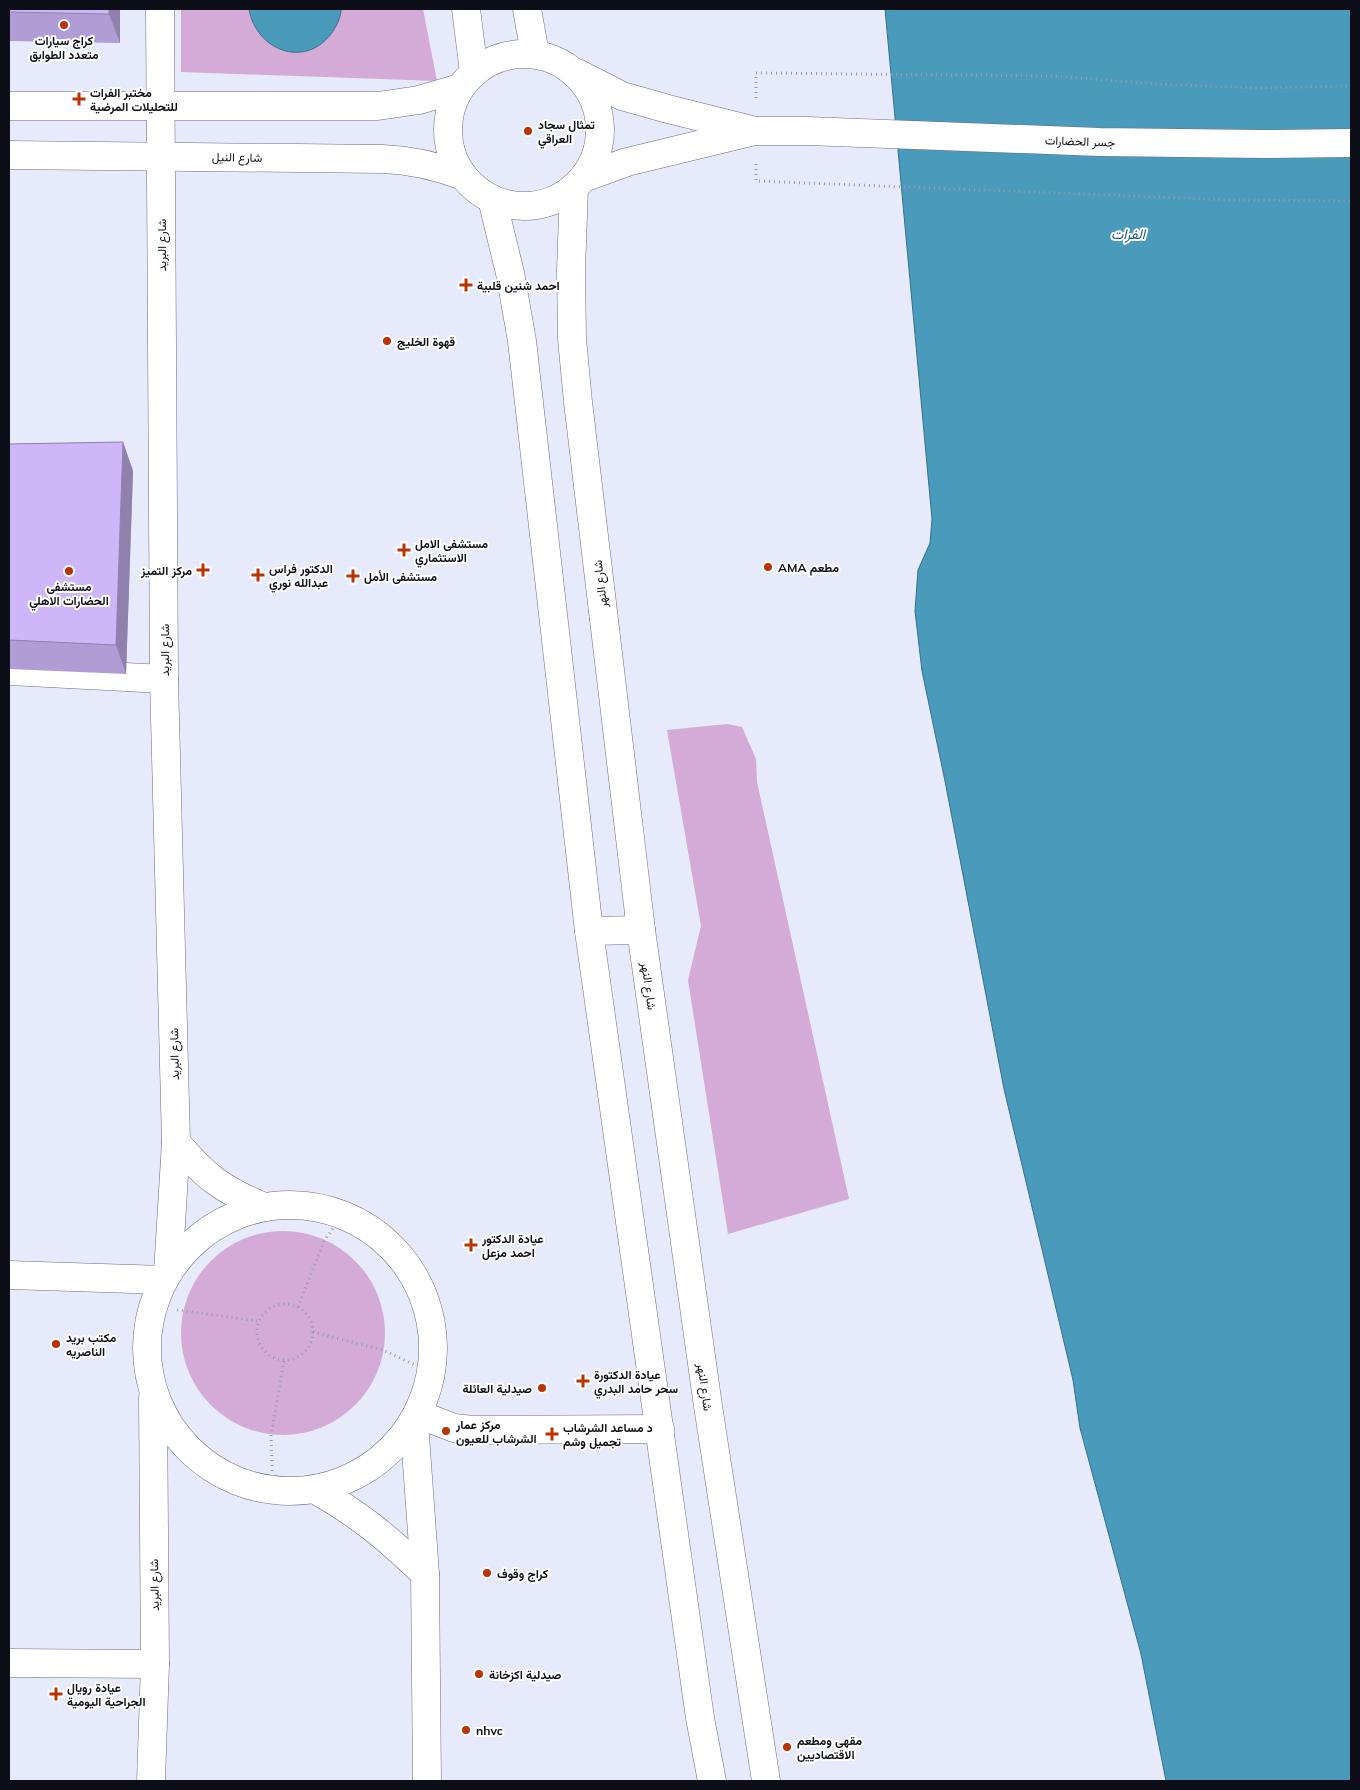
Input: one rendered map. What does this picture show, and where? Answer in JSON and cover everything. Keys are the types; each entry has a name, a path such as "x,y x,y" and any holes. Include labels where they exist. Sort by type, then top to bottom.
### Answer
{"main road":[{"name":"شارع البريد","path":"160,9 164,679 176,1142 166,1276"},
{"path":"466,9 467,80 450,110 448,132 452,155 463,176 476,189 492,199 513,206 534,206 556,200 578,183 626,162 756,131"},
{"path":"527,9 535,54"},
{"path":"9,106 378,106 419,100 467,80 492,60 512,54 535,54 556,60 574,72 622,96 756,131"},
{"path":"574,72 589,90 592,97 598,112 600,135 595,158 578,183"},
{"name":"جسر الحضارات","path":"756,131 808,130 1098,142 1264,144 1351,142"},
{"name":"شارع النيل","path":"9,155 403,160 443,168 463,176"},
{"name":"شارع النهر","path":"578,183 571,270 572,339 578,402 641,930 708,1406 766,1781"},
{"path":"492,199 510,273 522,341 589,931 700,1718 712,1781"},
{"path":"9,671 164,679"},
{"path":"589,931 641,930"},
{"path":"176,1142 194,1164 215,1182 239,1196 264,1207"},
{"path":"304,1205 343,1215 372,1230 396,1252 415,1278 428,1308 433,1340 432,1373 427,1394 416,1418 395,1447 372,1467 345,1482 316,1490 273,1491 233,1480 197,1458 170,1426 152,1388 147,1348 152,1309 166,1276 193,1242 226,1220 264,1207 304,1205"},
{"path":"9,1275 166,1276"},
{"name":"شارع البريد","path":"151,1781 155,1664 152,1388"},
{"path":"416,1418 454,1428 474,1430 660,1429"},
{"path":"416,1418 425,1574 427,1781"},
{"path":"316,1490 345,1507 373,1527 425,1574"},
{"path":"9,1664 155,1664"}],"path":[{"path":"756,73 1055,76 1155,84 1247,88 1351,86"},
{"path":"756,181 1233,200 1351,201"},
{"path":"298,1307 324,1241 343,1215"},
{"path":"280,1304 290,1304 298,1307 306,1313 311,1322 312,1341 301,1356 293,1359 284,1360 267,1354 261,1348 256,1331 263,1313 271,1307 280,1304"},
{"path":"152,1309 183,1310 258,1322"},
{"path":"313,1332 383,1350 432,1373"},
{"path":"273,1491 271,1435 284,1360"}],"shaded area":[{"path":"181,9 423,9 437,81 181,72"},
{"path":"727,724 742,727 756,759 757,782 849,1199 728,1234 688,980 701,926 667,730"},
{"path":"283,1231 303,1233 322,1239 331,1243 355,1261 373,1285 377,1294 383,1313 385,1333 383,1353 377,1372 373,1381 355,1405 331,1423 322,1427 303,1433 283,1435 263,1433 244,1427 235,1423 211,1405 193,1381 189,1372 183,1353 181,1333 183,1313 189,1294 193,1285 211,1261 235,1243 244,1239 263,1233"}],"water":[{"path":"249,9 341,9 341,12 335,28 320,45 308,51 295,52 282,50 271,44 261,35 253,23"},
{"name":"الفرات","path":"885,9 1351,9 1351,1781 1166,1781 1141,1654 1080,1428 1073,1380 1004,1089 922,671 915,611 918,570 930,543 932,519"}],"building":[{"path":"9,9 109,9 109,14 9,12"},
{"name":"مستشفى الحضارات الاهلي","path":"123,442 116,645 9,640 9,444"}],"place":[{"name":"كراج سيارات متعدد الطوابق","path":"64,25"},
{"name":"مختبر الفرات للتحليلات المرضية","path":"79,99"},
{"name":"تمثال سجاد العراقي","path":"528,131"},
{"name":"احمد شنين قلبية","path":"466,285"},
{"name":"قهوة الخليج","path":"387,341"},
{"name":"مستشفى الامل الاستثماري","path":"404,550"},
{"name":"AMA مطعم","path":"768,567"},
{"name":"مركز التميز","path":"203,570"},
{"name":"مستشفى الحضارات الاهلي","path":"69,571"},
{"name":"ﺍﻟﺪﻛﺘﻮﺭ ﻓﺮﺍﺱ ﻋﺒﺪﺍﻟﻠﻪ ﻧﻮﺭﻱ","path":"258,575"},
{"name":"مستشفى الأمل","path":"353,576"},
{"name":"عيادة الدكتور احمد مزعل","path":"471,1245"},
{"name":"مكتب بريد الناصريه","path":"56,1344"},
{"name":"عيادة الدكتورة سحر حامد البدري","path":"583,1381"},
{"name":"صيدلية العائلة","path":"542,1388"},
{"name":"مركز عمار الشرشاب للعيون","path":"446,1431"},
{"name":"د مساعد الشرشاب تجميل وشم","path":"552,1434"},
{"name":"كراج وقوف","path":"487,1573"},
{"name":"صيدلية اكزخانة","path":"479,1674"},
{"name":"عيادة رويال الجراحية اليومية","path":"56,1694"},
{"name":"nhvc","path":"466,1730"},
{"name":"مقهى ومطعم الاقتصاديين","path":"787,1747"}]}
